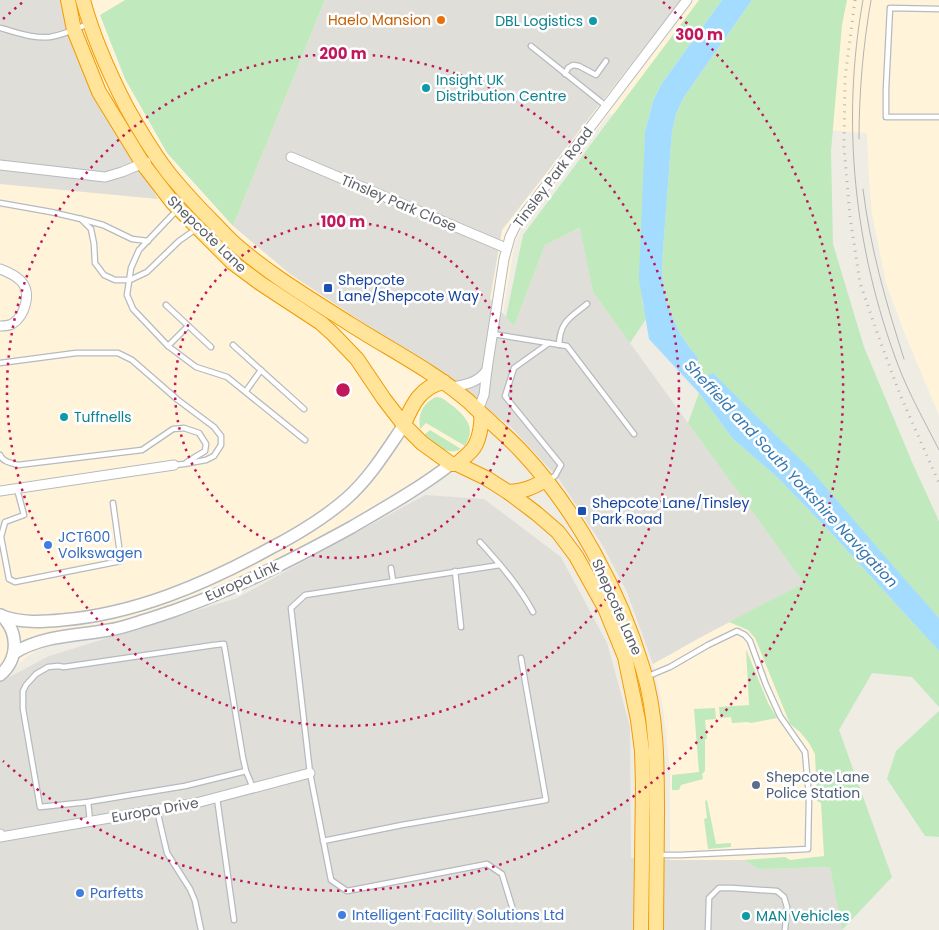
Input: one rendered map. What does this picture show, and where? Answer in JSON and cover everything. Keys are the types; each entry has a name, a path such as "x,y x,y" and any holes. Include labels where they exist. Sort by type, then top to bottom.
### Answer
{"highway":[{"name":"Shepcote Lane","path":"68,0 74,30 99,92 143,164 178,208 233,262 260,283 321,323 344,344 357,359 384,399 422,443 454,464 486,478 508,492 558,532 576,556 605,608 625,658 638,720 642,751 643,786 641,930"},
{"name":"Shepcote Lane","path":"84,0 89,24 114,82 142,135 170,174 196,204 235,244 278,277 447,385 480,412 523,453 574,518 605,574 628,625 651,701 657,785 656,930"},
{"path":"178,208 196,204 199,217 197,228"},
{"path":"288,301 295,288"},
{"path":"404,424 418,396 433,385 447,385"},
{"path":"454,464 477,444 482,419 480,412"},
{"path":"508,492 520,492 546,480"},
{"path":"591,582 605,574"}],"street":[{"name":"Tinsley Park Road","path":"480,412 506,248 516,225 687,0"},
{"path":"0,165 105,177 143,164 157,156"},
{"name":"Tinsley Park Close","path":"291,157 506,248"},
{"path":"0,269 15,275 23,283 26,296 24,310 17,320 10,325 0,326"},
{"path":"447,385 472,383 481,377 487,369"},
{"name":"Europa Link","path":"1,615 14,620 44,622 81,618 111,612 168,596 250,560 295,535 345,500 358,488 378,463 404,424"},
{"name":"Europa Link","path":"14,653 40,641 112,630 137,623 240,584 319,545 373,515 454,464"},
{"path":"0,491 178,465"},
{"path":"1,615 13,633 15,646 10,664 1,676"},
{"name":"Europa Drive","path":"0,836 196,803 310,773"}],"lane":[{"path":"939,9 890,8 886,117 939,117"},
{"path":"0,28 33,37 50,37 89,24"},
{"path":"531,46 606,106"},
{"path":"565,74 568,68 573,65 596,75 606,61"},
{"path":"0,203 81,219 103,225 132,239 148,241"},
{"path":"178,208 140,250 131,268 127,295 133,309 168,346 196,367 227,377 305,440"},
{"path":"81,219 91,228 95,263 104,275 115,280 130,280 147,272 179,241 197,228"},
{"path":"559,345 562,327 587,304"},
{"path":"166,305 211,347"},
{"path":"168,346 188,326"},
{"path":"493,334 567,346 634,434"},
{"path":"546,480 554,476 561,465 506,396 514,368 549,343"},
{"path":"233,346 304,409"},
{"path":"0,363 76,353 118,353 132,360 178,400 214,427 222,436 221,445 214,456 206,460 178,465"},
{"path":"246,391 261,370"},
{"path":"0,455 8,463 18,465 51,462 142,450 173,429 184,428 199,433 206,444 205,451 191,460 178,465"},
{"path":"17,489 24,515 5,522 1,536 9,579 15,582 121,561 113,503"},
{"path":"480,542 526,598 533,612"},
{"path":"500,564 305,595 291,608 310,773 330,880 347,891 487,864 502,874 514,913"},
{"path":"391,568 393,581"},
{"path":"455,572 462,627"},
{"path":"645,677 670,667 737,631 741,632 750,641 780,716 791,734 806,752 809,797 808,849 680,856 657,855"},
{"path":"246,771 185,786 88,802 40,807 23,709 23,691 36,674 48,667 64,667 224,644 246,771 253,788"},
{"path":"323,841 546,800 521,658"},
{"path":"216,798 234,920"},
{"path":"88,802 90,821"},
{"path":"157,810 168,853 190,889 195,901 201,930"},
{"path":"708,930 709,898 719,888 732,888 777,891 784,897 787,907 785,930"}],"shaded area":[{"path":"0,0 64,0 73,43 158,199 0,184"},
{"path":"54,0 939,0 939,415 904,332 886,283 872,214 867,133 609,114 522,228 515,242 485,409 486,439 482,448 473,459 358,526 190,606 58,643 36,651 0,678 0,164"},
{"path":"325,0 681,0 502,230 490,299 514,326 545,245 581,228 593,292 804,583 653,664 627,592 603,546 559,479 511,427 451,381 290,274 233,226"},
{"path":"425,495 484,499 561,557 607,643 630,727 631,858 744,860 758,869 830,867 842,930 0,930 0,682 49,656 237,598"},
{"path":"804,583 830,867 758,869 744,860 670,860 670,770 663,707 653,664"}],"green space":[{"path":"125,0 325,0 233,226 167,153 125,79 100,15"},
{"path":"699,0 722,0 662,83 653,101 645,132 642,300 646,319 630,343 593,292 580,228 545,245 514,326 506,317 523,235"},
{"path":"752,0 847,0 842,25 831,151 833,244 864,347 939,521 939,618 805,470 704,377 694,365 699,359 681,336 668,304 664,288 662,263 672,132 676,114 684,97"},
{"path":"699,393 732,438 777,477 939,651 939,707 912,677 872,673 839,730 892,877 842,930 830,867 758,869 744,860 785,857 790,860 824,856 821,803 817,801 815,754 800,732 790,724 755,638 748,630 729,622 804,583 688,423"},
{"path":"436,397 447,401 466,419 470,434 465,446 426,423 420,429 420,414 424,406"},
{"path":"430,430 461,449 451,451 441,448 424,435"},
{"path":"746,649 768,703 777,718 751,723 732,723 731,717 720,718 719,707 749,705"},
{"path":"715,708 716,719 705,720 707,739 705,739 705,771 702,774 703,779 681,785 679,790 672,790 672,775 699,772 694,709"},
{"path":"939,711 939,837 925,836 887,779 896,751"},
{"path":"707,800 716,844 731,843 731,847 708,849 704,819 707,818 705,801"}],"water":[{"name":"Sheffield and South Yorkshire Navigation","path":"722,0 752,0 684,97 676,114 672,132 662,272 666,296 673,319 684,340 699,359 688,370 694,365 704,377 713,373 811,470 939,618 939,651 777,477 732,438 699,393 649,339 639,279 645,132 653,101 662,83"}],"tram line":[{"path":"863,0 856,46 853,92 853,138 862,230 871,276 883,321 898,365 939,450"},
{"path":"859,139 862,70 871,0"},
{"path":"863,189 879,275 904,359"}],"railway":[{"path":"855,0 845,78 844,147 850,217 860,283 901,397 939,483"}],"place":[{"name":"Haelo Mansion","path":"441,20"},
{"name":"DBL Logistics","path":"593,21"},
{"name":"Insight UK Distribution Centre","path":"426,88"},
{"name":"Shepcote Lane/Shepcote Way","path":"328,288"},
{"name":"Tuffnells","path":"64,417"},
{"name":"Shepcote Lane/Tinsley Park Road","path":"582,511"},
{"name":"JCT600 Volkswagen","path":"48,545"},
{"name":"Shepcote Lane Police Station","path":"756,785"},
{"name":"Parfetts","path":"80,893"},
{"name":"Intelligent Facility Solutions Ltd","path":"342,915"},
{"name":"MAN Vehicles","path":"746,916"}]}
